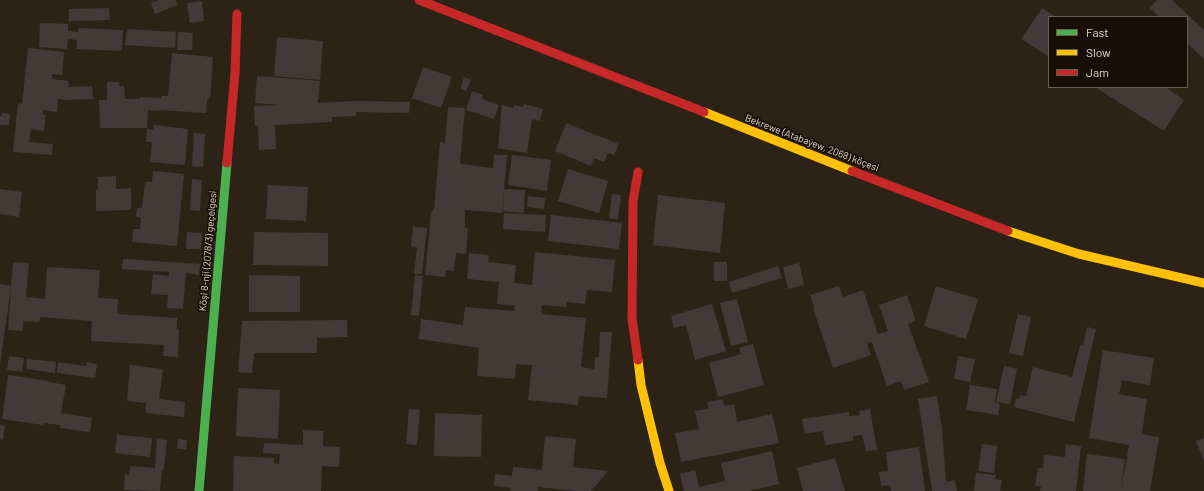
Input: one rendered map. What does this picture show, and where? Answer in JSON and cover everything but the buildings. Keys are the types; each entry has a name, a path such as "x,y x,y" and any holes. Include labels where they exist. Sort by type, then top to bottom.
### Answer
{"main road":[{"name":"Bekrewe (Atabaýew, 2068) köçesi","path":"419,0 1002,229 1079,254 1204,283"},
{"name":"Köşi 8-nji (2078/3) geçelgesi","path":"199,491 235,73 237,14"},
{"path":"638,172 633,201 632,319 641,385 660,463 669,491"}],"traffic: fast":[{"path":"199,491 227,163"}],"traffic: slow":[{"path":"704,112 852,171"},
{"path":"1008,231 1079,254 1204,283"},
{"path":"638,360 641,385 660,463 669,491"}],"traffic: jam":[{"path":"419,0 704,112"},
{"path":"227,163 235,73 237,14"},
{"path":"852,171 1008,231"},
{"path":"638,172 633,201 632,319 638,360"}]}
